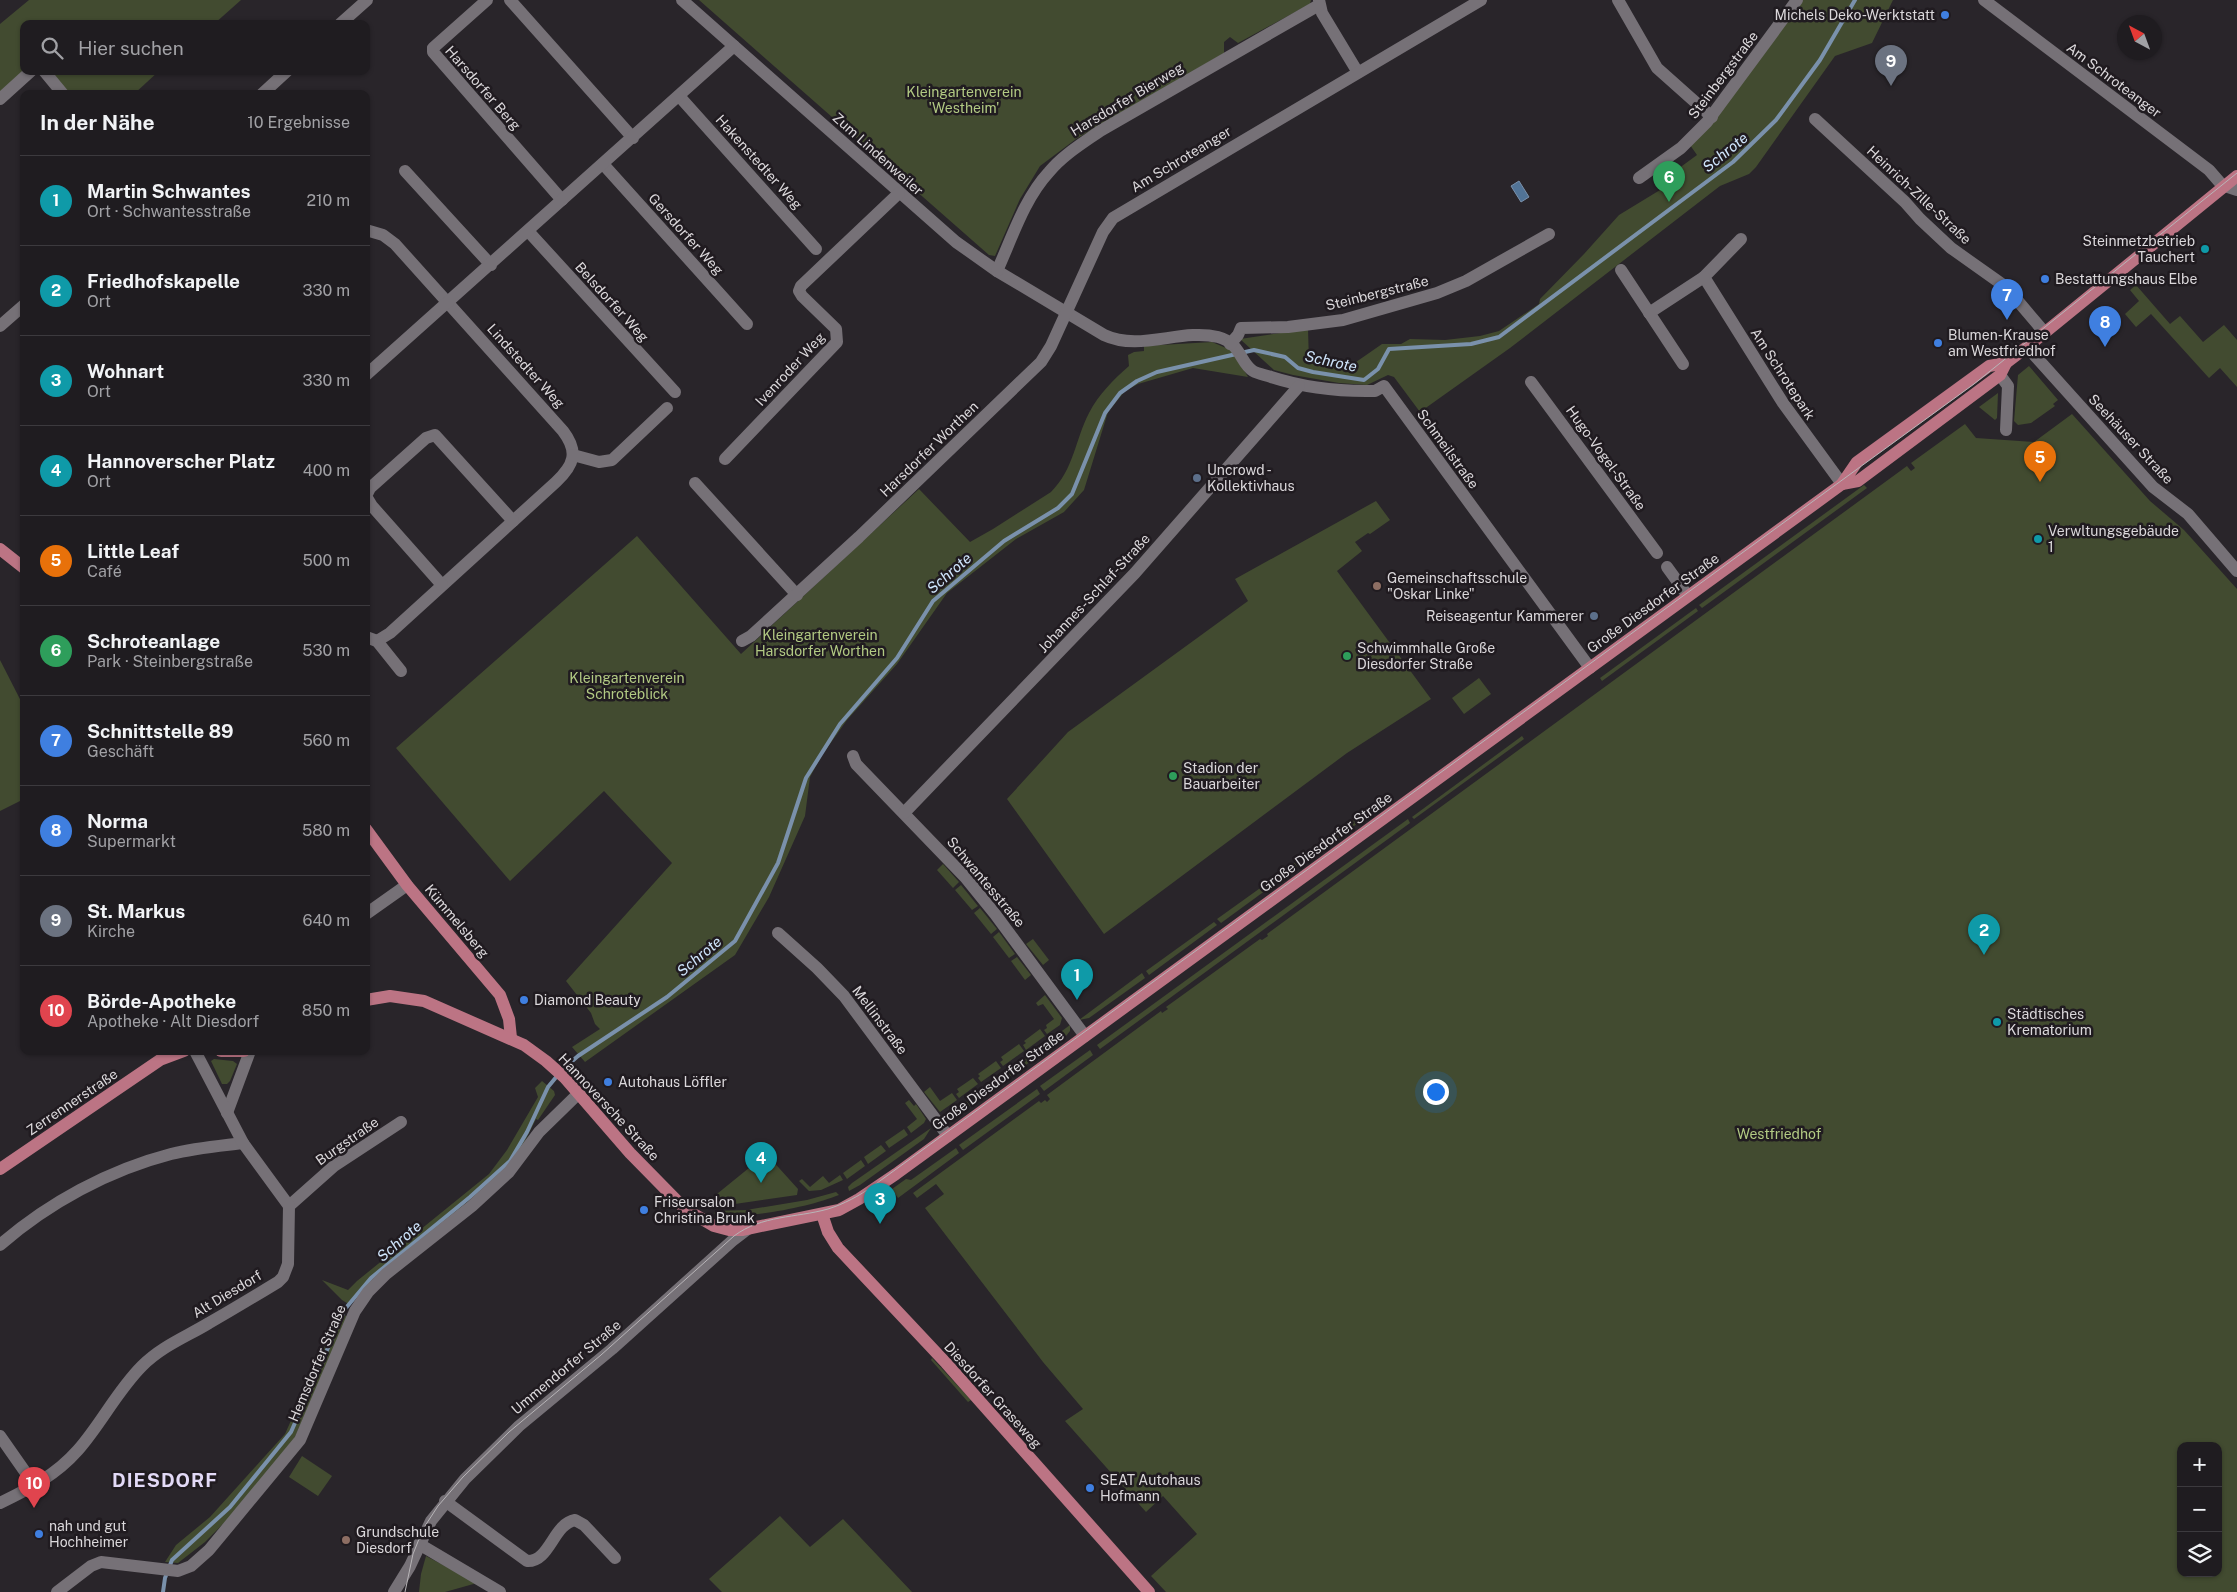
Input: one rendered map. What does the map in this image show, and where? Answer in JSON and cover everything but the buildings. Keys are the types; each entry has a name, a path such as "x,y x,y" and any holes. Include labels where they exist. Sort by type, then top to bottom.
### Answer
{"main road":[{"name":"Große Diesdorfer Straße","path":"1842,484 1858,481 2000,375 2006,363 2231,188 2237,176"},
{"name":"Große Diesdorfer Straße","path":"822,1214 844,1208 859,1199 948,1136 1842,484 1857,462 1873,450 1989,366 2006,363"},
{"path":"0,549 20,565"},
{"name":"Kümmelsberg","path":"370,834 407,885 500,995 509,1019 511,1038"},
{"name":"Hannoversche Straße","path":"370,999 390,996 424,1001 511,1038 528,1048 564,1078 685,1210 714,1226 736,1231 822,1214"},
{"name":"Zerrennerstraße","path":"0,1168 160,1060 173,1055"},
{"name":"Diesdorfer Graseweg","path":"822,1214 828,1232 838,1248 946,1363 1149,1592"}],"street":[{"path":"344,20 367,0"},
{"name":"Harsdorfer Berg","path":"487,0 434,48 432,52 562,200"},
{"path":"510,0 633,138"},
{"name":"Zum Lindenweiler","path":"682,0 956,242 997,271 1066,313"},
{"name":"Am Schroteanger","path":"1066,313 1103,232 1112,218 1357,71 1481,0"},
{"path":"1618,0 1657,68 1712,117"},
{"name":"Steinbergstraße","path":"1639,178 1681,148 1712,117 1797,0"},
{"name":"Am Schroteanger","path":"1984,0 2231,188"},
{"path":"1319,3 1357,71"},
{"name":"Harsdorfer Bierweg","path":"997,271 1028,202 1049,172 1070,153 1100,131 1319,3"},
{"path":"370,371 734,46"},
{"path":"0,99 27,75"},
{"path":"47,75 60,90"},
{"path":"266,90 283,75"},
{"name":"Hakenstedter Weg","path":"679,96 816,249"},
{"name":"Heinrich-Zille-Straße","path":"1815,119 1952,248 2006,287 2045,332"},
{"name":"Gersdorfer Weg","path":"603,164 747,324"},
{"path":"405,171 491,265"},
{"name":"Ivenroder Weg","path":"725,459 837,342 836,329 802,296 799,291 801,286 899,193"},
{"name":"Lindstedter Weg","path":"370,231 383,235 395,244 448,302 563,431 572,444 573,455"},
{"name":"Belsdorfer Weg","path":"528,231 675,392"},
{"name":"Steinbergstraße","path":"1234,346 1241,328 1288,327 1343,320 1437,293 1466,280 1549,234"},
{"path":"1649,313 1704,277 1741,239"},
{"path":"1621,270 1683,364"},
{"name":"Am Schrotepark","path":"1704,277 1783,402 1842,484"},
{"path":"2,321 20,308"},
{"path":"1066,313 1104,335 1120,341 1196,335 1217,337 1234,346"},
{"name":"Harsdorfer Worthen","path":"742,641 750,638 796,595 1037,365 1048,352 1066,313"},
{"name":"Schmeilstraße","path":"1234,346 1255,372 1299,386 1366,391 1374,391 1384,386 1590,668"},
{"name":"Seehäuser Straße","path":"2027,347 2153,487 2188,514 2237,571"},
{"path":"2000,375 2008,386 2006,430"},
{"name":"Hugo-Vogel-Straße","path":"1531,382 1657,553"},
{"name":"Johannes-Schlaf-Straße","path":"904,813 1135,573 1299,386"},
{"path":"372,639 387,636 442,586 565,473 573,455 599,462 612,460 667,408"},
{"path":"370,488 426,438 435,435 513,521"},
{"path":"695,483 796,595"},
{"path":"370,503 442,586"},
{"path":"1667,567 1688,596"},
{"path":"372,639 401,671"},
{"name":"Schwantesstraße","path":"853,756 856,764 965,877 995,914 1085,1036"},
{"path":"370,911 407,885"},
{"name":"Mellinstraße","path":"778,933 817,968 844,996 948,1136"},
{"path":"197,1055 243,1143 289,1206"},
{"path":"227,1113 249,1055"},
{"name":"Hemsdorfer Straße","path":"57,1592 91,1566 100,1562 178,1571 191,1566 209,1550 300,1440 355,1310 368,1292 392,1268 472,1206 509,1172 539,1132 578,1093"},
{"name":"Burgstraße","path":"289,1206 334,1166 401,1122"},
{"path":"0,1245 27,1224 76,1193 112,1176 172,1154 243,1143"},
{"name":"Alt Diesdorf","path":"0,1503 35,1486 57,1470 78,1449 124,1386 166,1345 208,1324 284,1277 288,1264 289,1206"},
{"name":"Ummendorfer Straße","path":"394,1592 410,1566 431,1521 445,1501 515,1430 612,1349 732,1241 749,1228"},
{"path":"0,1436 35,1486"},
{"path":"445,1501 528,1562 539,1558 560,1530 568,1522 575,1520 584,1525 615,1558"},
{"path":"419,1544 500,1592"}],"green space":[{"path":"29,0 241,0 218,20 20,20 20,75 0,94 0,24"},
{"name":"Kleingartenverein 'Westheim'","path":"699,0 1311,0 1310,4 1238,43 1230,37 1224,42 1224,53 1076,139 1040,166 1020,199 995,256 989,255"},
{"path":"1803,0 1893,0 1872,43 1835,56 1756,167 1749,174 1720,186 1510,348 1420,412 1394,377 1388,375 1367,385 1339,383 1293,375 1274,370 1240,339 1308,329 1309,362 1346,369 1382,344 1401,344 1410,339 1445,340 1480,336 1499,331 1539,304 1540,299 1619,215 1660,190 1656,185 1697,155 1690,145"},
{"path":"53,75 155,75 138,90 65,90"},
{"path":"2136,285 2170,324 2180,316 2203,342 2224,325 2237,340 2237,387 2220,368 2209,378 2151,314 2136,327 2125,314 2139,301 2130,290"},
{"name":"Kleingartenverein Schroteblick","path":"1212,342 1233,351 1248,377 1193,368 1138,384 1125,391 1108,412 1084,490 1064,512 1016,539 947,593 897,664 847,720 822,755 810,777 805,816 769,897 735,955 585,1062 572,1047 600,1029 595,1024 591,1013 566,981 672,863 604,791 510,881 396,748 637,536 741,654 919,489 970,542 1051,492 1059,483 1065,474 1089,413 1107,388 1129,366 1128,355 1144,351 1144,346"},
{"path":"2029,366 2058,400 2053,404 2055,406 2031,423 2018,425 2014,421 2018,375"},
{"path":"1998,393 1997,418 1995,420 1979,407"},
{"name":"Westfriedhof","path":"2072,414 2150,501 2184,530 2237,589 2237,1592 1166,1592 1151,1576 1197,1534 1163,1496 1146,1512 1065,1421 1083,1409 1043,1362 925,1208 944,1194 936,1184 917,1198 913,1193 1039,1101 1041,1103 1045,1100 1047,1102 1050,1099 1047,1095 1161,1011 1162,1013 1168,1009 1166,1007 1260,939 1262,940 1268,936 1267,934 1907,466 1911,471 1915,468 1911,463 1965,424 1976,438 2034,442"},
{"path":"1864,485 1867,488 1702,608 1699,605"},
{"name":"Stadion der Bauarbeiter","path":"1376,501 1390,520 1355,542 1362,551 1337,571 1431,699 1347,753 1104,934 1007,799 1068,732 1248,601 1235,579"},
{"path":"1696,608 1698,611 1602,681 1600,678"},
{"path":"0,660 20,699 20,801 0,811"},
{"path":"1479,678 1491,694 1464,714 1452,698"},
{"path":"1522,736 1524,739 1414,819 1412,817"},
{"path":"1385,797 1385,803 1331,843 1328,838"},
{"path":"1408,819 1410,823 1100,1049 1097,1045"},
{"path":"1323,842 1326,846 1276,882 1274,878"},
{"path":"943,864 959,882 953,888 937,870"},
{"path":"1270,881 1273,885 1221,923 1217,919"},
{"path":"961,885 978,906 972,910 955,890"},
{"path":"980,908 997,929 991,934 974,913"},
{"path":"1214,922 1217,925 1149,975 1146,971"},
{"path":"999,932 1015,954 1009,958 993,937"},
{"path":"1033,939 1049,960 1043,965 1026,944"},
{"path":"1017,957 1031,975 1025,980 1011,961"},
{"path":"1142,973 1145,978 1089,1018 1079,1020"},
{"path":"1045,995 1062,1018 1060,1025 1047,1034 1044,1030 1047,1028 1046,1025 1054,1019 1043,1004 1038,1006 1036,1003"},
{"path":"1070,1025 1070,1031 1066,1036 951,1119 943,1119"},
{"path":"1040,1029 1045,1036 1026,1050 1023,1045 1026,1043 1024,1041"},
{"path":"1019,1044 1024,1051 1003,1066 1000,1062 1003,1060 1001,1057"},
{"path":"1090,1050 1093,1055 1044,1091 1040,1086"},
{"path":"214,1059 233,1061 237,1064 227,1084 222,1084 211,1061"},
{"path":"996,1061 1001,1068 981,1082 978,1074"},
{"path":"973,1078 978,1084 959,1098 956,1094 959,1092 957,1089"},
{"path":"542,1081 554,1091 555,1095 538,1120 536,1119 521,1149 495,1178 427,1236 372,1279 350,1305 342,1300 322,1280 348,1290 489,1174 507,1150 538,1097 535,1088"},
{"path":"930,1087 940,1101 952,1093 957,1100 940,1112 924,1092"},
{"path":"1037,1089 1040,1094 963,1150 959,1145"},
{"path":"909,1100 914,1106 916,1104 926,1119 924,1123 911,1133 907,1127 917,1119 905,1103"},
{"path":"931,1128 924,1139 849,1191 848,1187 852,1183"},
{"path":"904,1129 908,1135 889,1148 885,1142"},
{"path":"881,1145 886,1151 868,1164 864,1157"},
{"path":"956,1148 959,1153 898,1198 892,1189 906,1179 911,1180"},
{"path":"765,1155 798,1189 797,1195 728,1205 714,1203 715,1200 712,1198"},
{"path":"861,1160 865,1166 847,1179 843,1173"},
{"path":"840,1175 843,1180 821,1190 809,1191 799,1181 802,1179 810,1187 823,1176 829,1183"},
{"path":"836,1192 839,1195 795,1208 760,1214 714,1214 715,1211 746,1210 807,1200"},
{"path":"339,1313 348,1317 294,1439 235,1512 205,1542 178,1563 165,1562 176,1545 210,1517 285,1434"},
{"path":"932,1358 971,1400 968,1402 931,1360"},
{"path":"302,1456 332,1476 318,1496 289,1477"},
{"path":"780,1516 810,1547 843,1519 912,1592 722,1592 709,1579"},
{"path":"426,1556 477,1583 445,1592 419,1592"}],"water":[{"path":"1519,181 1529,197 1521,202 1511,186"}],"waterway":[{"name":"Schrote","path":"163,1592 165,1578 172,1560 230,1507 291,1432 345,1309 371,1278 470,1197 510,1161 527,1132 548,1087 562,1070 578,1056 667,997 735,941 778,863 806,778 840,724 897,658 933,601 1004,541 1058,508 1072,494 1105,413 1120,393 1137,381 1157,372 1254,350 1285,357 1298,368 1364,380 1378,369 1389,349 1471,344 1499,337 1733,162 1776,120 1820,60 1855,0"}],"tram line":[{"path":"405,1592 413,1554 423,1529 438,1506 463,1477 509,1432 601,1355 734,1236 756,1224 834,1207 873,1186 1974,384 2237,173"}],"place":[{"name":"Michels Deko-Werktstatt","path":"1945,15"},
{"name":"St. Markus","path":"1891,86"},
{"name":"Schroteanlage","path":"1669,202"},
{"name":"Steinmetzbetrieb Tauchert","path":"2205,249"},
{"name":"Bestattungshaus Elbe","path":"2045,279"},
{"name":"Schnittstelle 89","path":"2007,320"},
{"name":"Blumen-Krause am Westfriedhof","path":"1938,343"},
{"name":"Norma","path":"2105,347"},
{"name":"Uncrowd - Kollektivhaus","path":"1197,478"},
{"name":"Little Leaf","path":"2040,482"},
{"name":"Verwltungsgebäude 1","path":"2038,539"},
{"name":"Gemeinschaftsschule \"Oskar Linke\"","path":"1377,586"},
{"name":"Reiseagentur Kammerer","path":"1594,616"},
{"name":"Schwimmhalle Große Diesdorfer Straße","path":"1347,656"},
{"name":"Stadion der Bauarbeiter","path":"1173,776"},
{"name":"Friedhofskapelle","path":"1984,955"},
{"name":"Diamond Beauty","path":"524,1000"},
{"name":"Martin Schwantes","path":"1077,1000"},
{"name":"Städtisches Krematorium","path":"1997,1022"},
{"name":"Autohaus Löffler","path":"608,1082"},
{"name":"Hannoverscher Platz","path":"761,1183"},
{"name":"Friseursalon Christina Brunk","path":"644,1210"},
{"name":"Wohnart","path":"880,1224"},
{"name":"SEAT Autohaus Hofmann","path":"1090,1488"},
{"name":"Börde-Apotheke","path":"34,1508"},
{"name":"nah und gut Hochheimer","path":"39,1534"},
{"name":"Grundschule Diesdorf","path":"346,1540"}],"district":[{"name":"DIESDORF","path":"165,1480"}],"park label":[{"name":"Kleingartenverein Harsdorfer Worthen","path":"820,644"}]}
